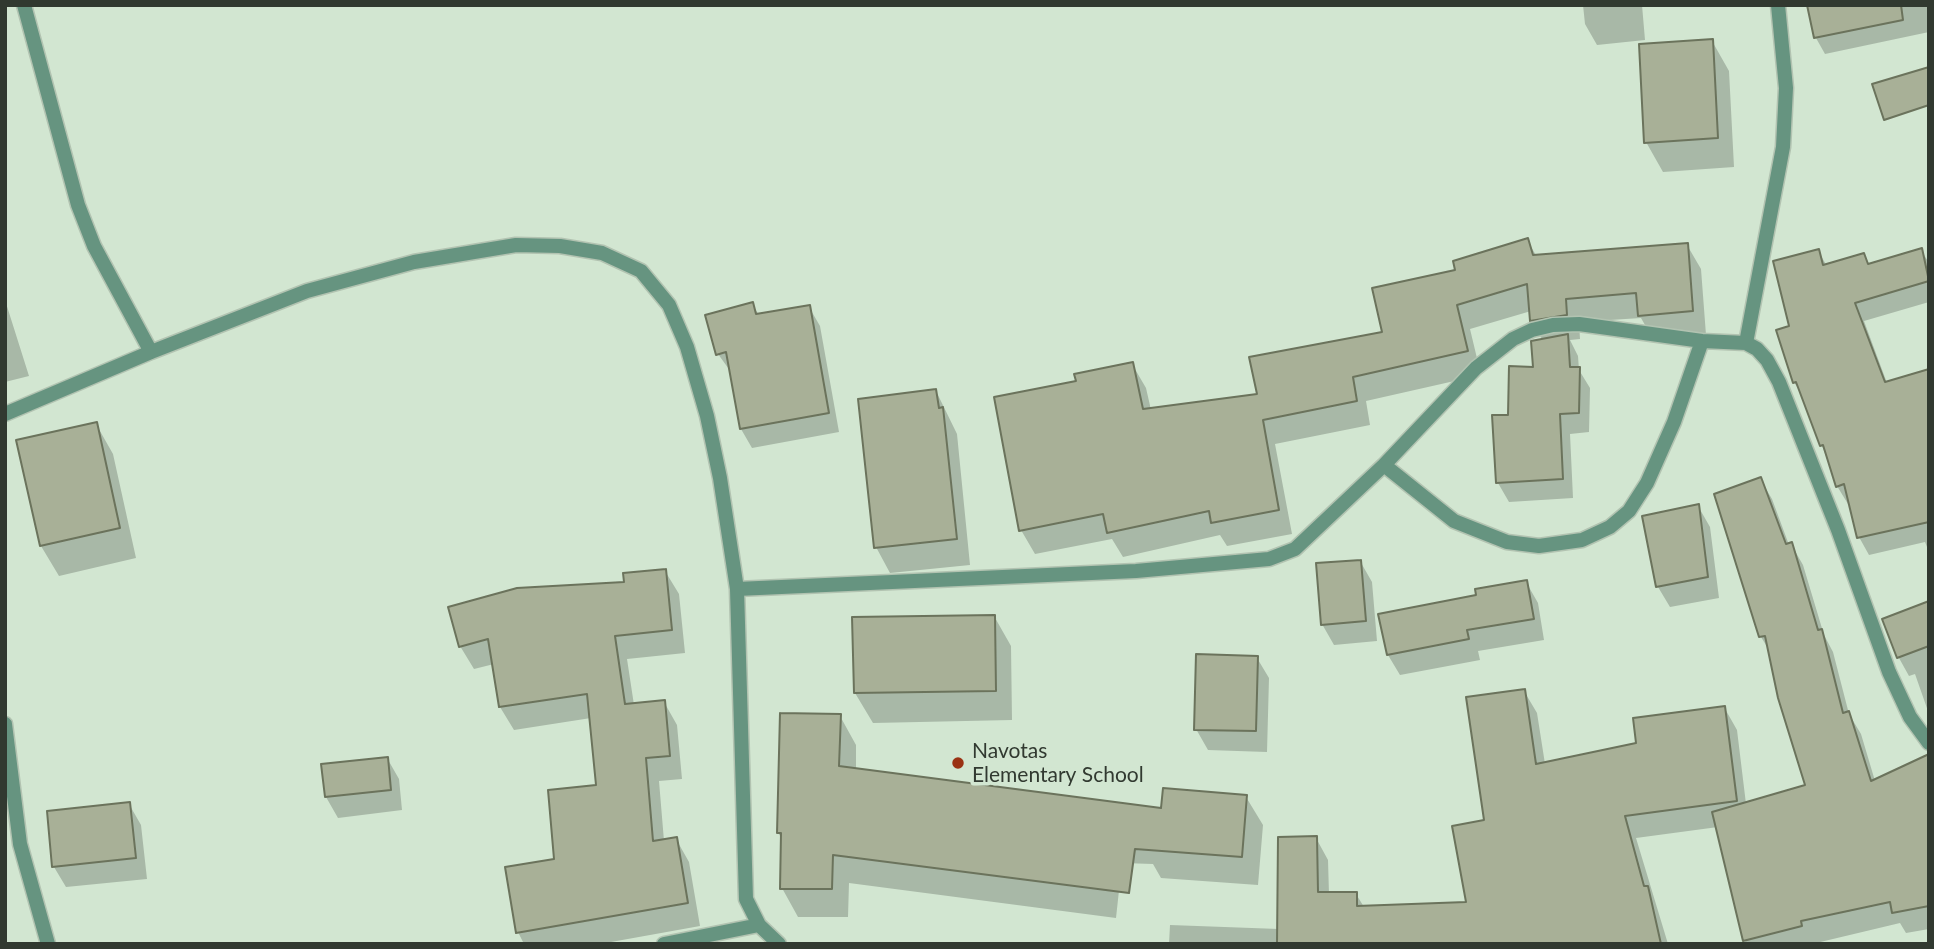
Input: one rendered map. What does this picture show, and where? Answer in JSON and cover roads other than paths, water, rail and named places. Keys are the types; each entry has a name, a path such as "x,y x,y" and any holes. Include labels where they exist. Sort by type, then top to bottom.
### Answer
{"street":[{"path":"24,5 86,225 107,276 151,352"},
{"path":"1746,343 1783,147 1786,88 1779,5"},
{"path":"5,414 151,352 307,291 414,262 516,245 560,246 602,253 641,271 669,305 687,347 707,416 720,478 737,589 746,899 759,925 779,944"},
{"path":"737,589 1136,571 1269,559 1295,549 1384,465 1476,368 1513,339 1532,330 1553,325 1579,324 1702,341 1746,343 1757,348 1779,382 1838,530 1889,672 1910,717 1929,744"},
{"path":"1384,465 1454,521 1507,542 1538,546 1582,540 1610,527 1629,511 1647,482 1674,422 1702,341"},
{"path":"5,724 20,844 48,944"},
{"path":"664,944 759,925"}],"place":[{"name":"Navotas Elementary School","path":"958,763"}]}
